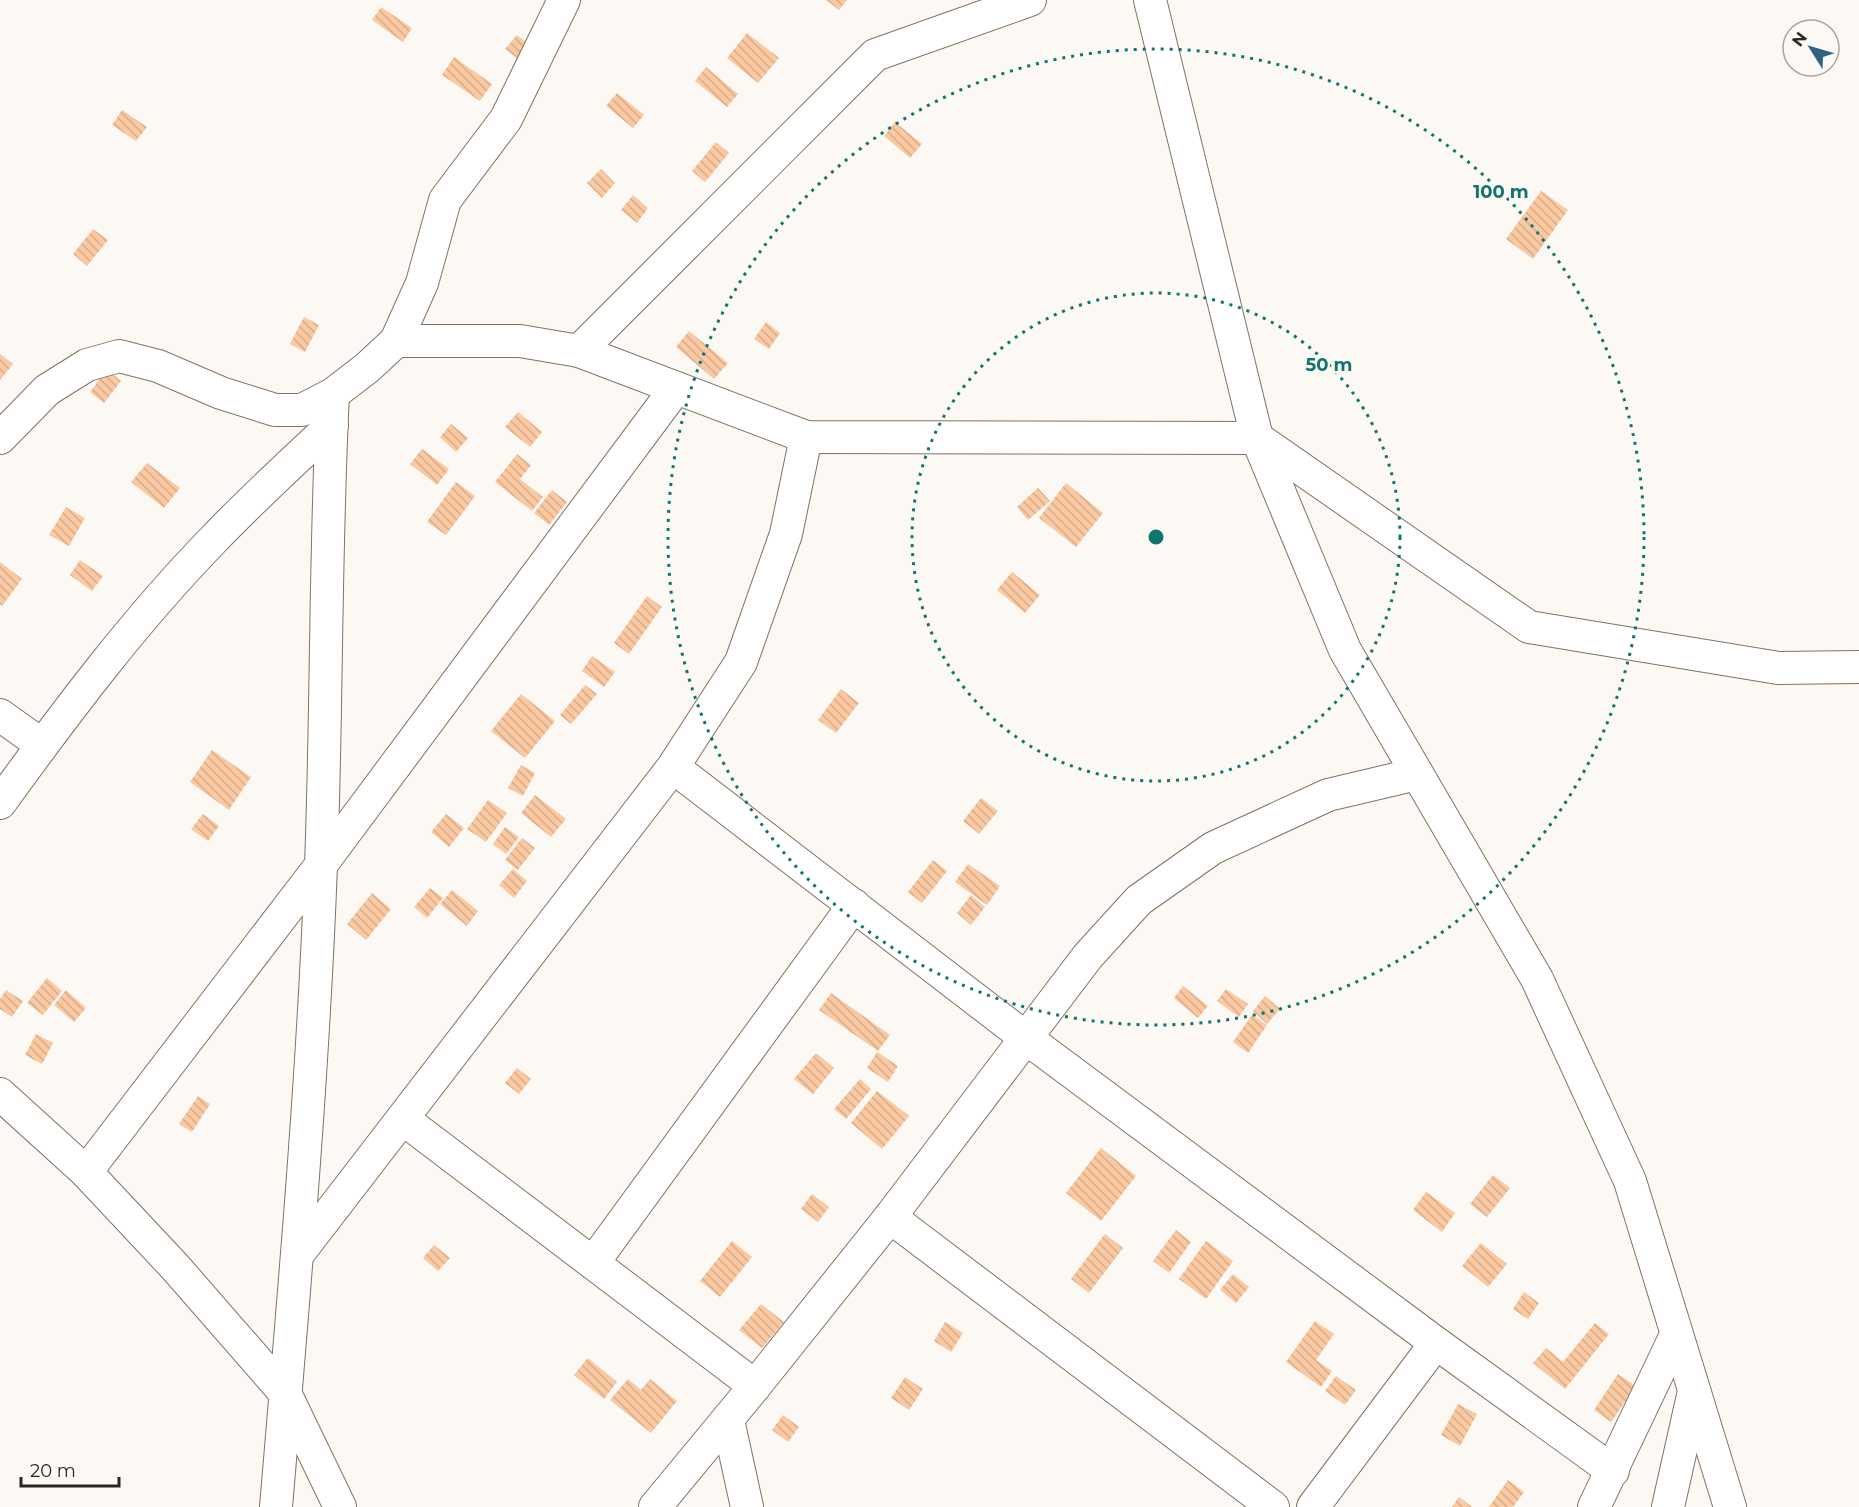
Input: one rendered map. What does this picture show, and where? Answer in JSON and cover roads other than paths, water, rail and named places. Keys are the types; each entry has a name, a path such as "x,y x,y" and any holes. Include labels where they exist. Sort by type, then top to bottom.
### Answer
{"street":[{"path":"0,438 47,390 87,365 119,356 158,366 221,393 275,410 302,410 333,394 367,368 396,341 422,283 445,200 506,118 564,0"},
{"path":"579,351 875,55 1030,0"},
{"path":"1150,0 1257,438 1345,650 1537,979 1626,1170 1730,1507"},
{"path":"396,341 520,341 579,351 806,438 1257,438 1529,627 1778,668 1859,667"},
{"path":"86,1172 321,865 676,388"},
{"path":"276,1507 298,1254 321,865 328,496 333,394"},
{"path":"0,803 42,745 144,617 213,540 332,425"},
{"path":"298,1254 673,767 741,662 786,534 806,438"},
{"path":"0,715 42,745"},
{"path":"673,767 1026,1038 1436,1343 1613,1471"},
{"path":"655,1507 728,1420 890,1217 1088,956 1139,900 1213,848 1328,795 1417,774"},
{"path":"593,1263 854,905"},
{"path":"0,1094 86,1172 176,1268 285,1393 340,1507"},
{"path":"403,1119 755,1386"},
{"path":"890,1217 1273,1507"},
{"path":"1594,1507 1676,1335"},
{"path":"1313,1507 1436,1343"},
{"path":"1668,1507 1694,1388"},
{"path":"728,1420 748,1506"}]}
